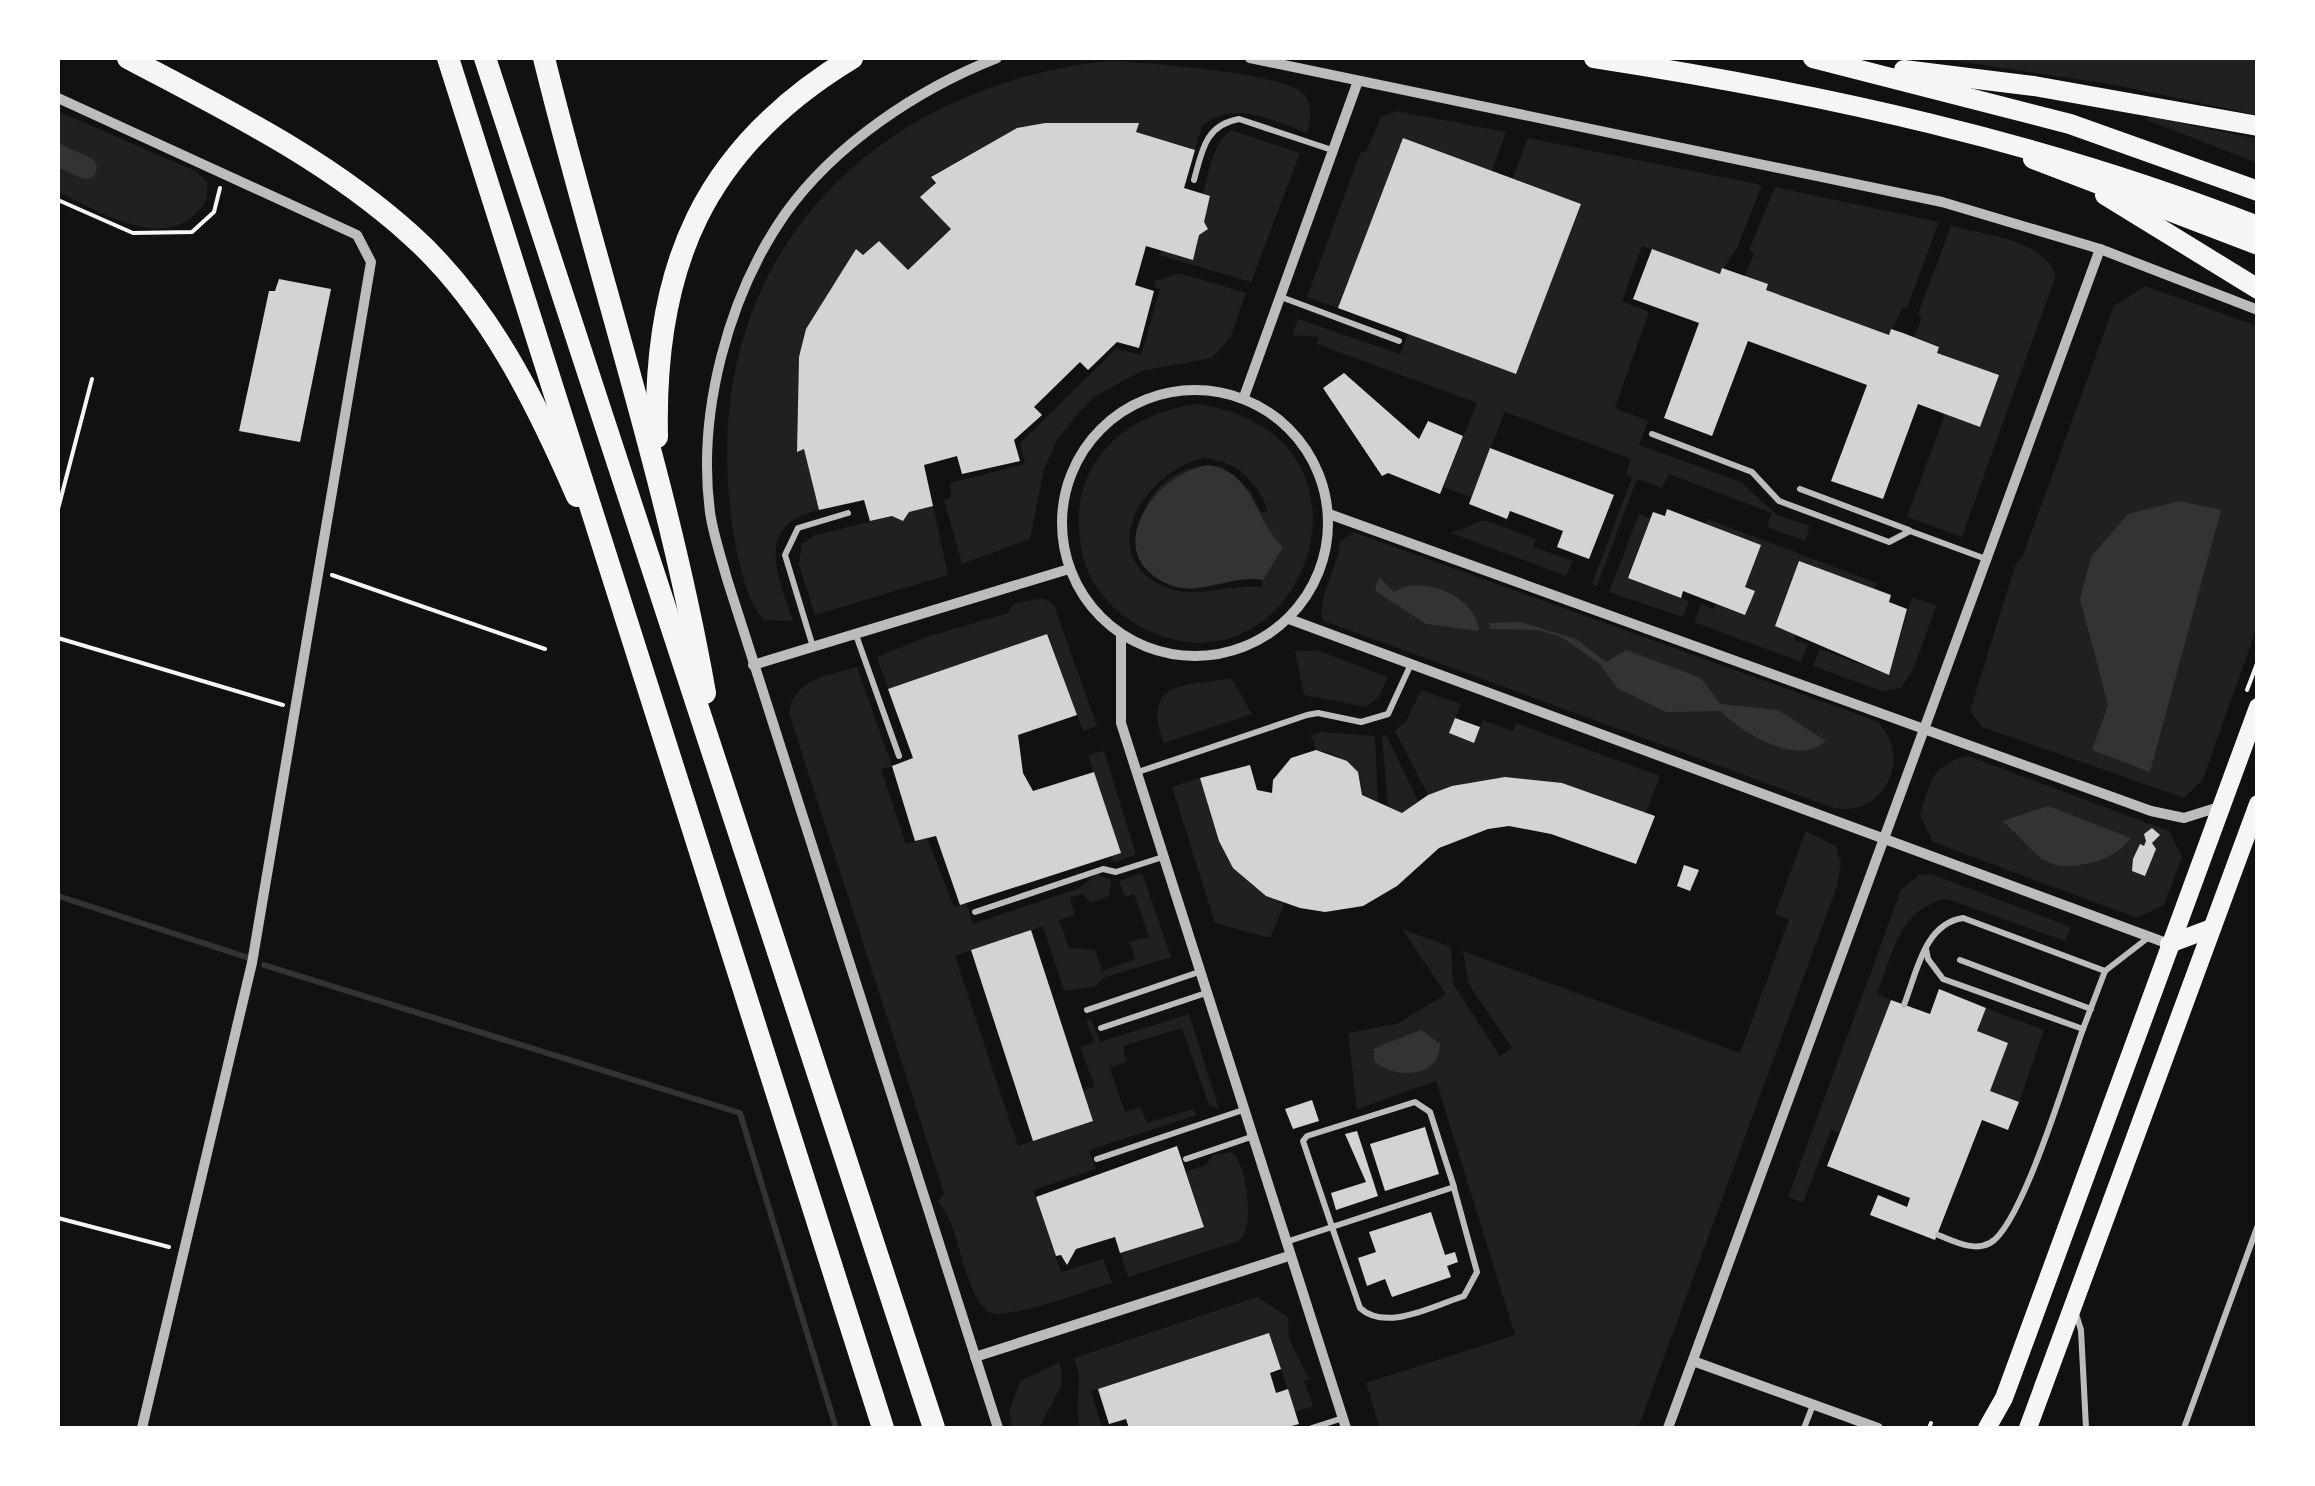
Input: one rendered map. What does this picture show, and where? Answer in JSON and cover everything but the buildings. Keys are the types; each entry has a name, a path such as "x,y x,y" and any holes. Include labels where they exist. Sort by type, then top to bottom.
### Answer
{"highway":[{"path":"128,58 305,154 413,236 458,286 518,370 606,562"},
{"path":"448,58 588,485 606,562 882,1424"},
{"path":"484,58 934,1428"},
{"path":"544,58 606,294 658,466 692,619 722,790"},
{"path":"658,466 655,374 661,317 682,249 713,188 755,133 809,84 852,58"},
{"path":"1594,58 1762,84 1966,133 2114,172 2258,226"},
{"path":"1813,58 2070,124 2258,192"},
{"path":"1860,67 1936,71 2258,126"},
{"path":"1966,133 2258,244"},
{"path":"2207,171 2258,176"},
{"path":"2073,176 2258,289"}],"main road":[{"path":"1988,1428 2004,1398 2166,942 2258,707"},
{"path":"2028,1428 2258,804"},
{"path":"2166,942 2212,928"}],"street":[{"path":"997,58 956,74 856,139 786,214 735,311 712,405 708,449 710,512 752,664 998,1428"},
{"path":"1250,58 1942,202 2100,250 2258,310"},
{"path":"1244,398 1358,81"},
{"path":"58,98 357,235 371,262 252,963 142,1428"},
{"path":"1668,1428 2100,250"},
{"path":"1206,389 1244,398 1277,416 1304,443 1322,477 1330,514 1326,552 1312,588 1289,619 1260,640 1208,656 1155,651 1121,637 1082,595 1069,569 1061,532 1064,494 1078,458 1101,428 1132,405 1168,392 1187,390 1206,389"},
{"path":"1330,514 2167,816 2184,818 2221,806"},
{"path":"752,664 1069,569"},
{"path":"1289,619 2166,942"},
{"path":"1121,637 1121,723 1344,1423"},
{"path":"975,1357 1289,1256"},
{"path":"1693,1361 1878,1428"}],"lane":[{"path":"1194,180 1205,141 1224,122 1239,119 1333,150"},
{"path":"1280,297 1400,342"},
{"path":"1652,434 1752,472 1779,501 1889,542 1910,531"},
{"path":"1800,489 1986,559"},
{"path":"813,646 785,554 798,528 848,513"},
{"path":"856,634 899,756"},
{"path":"1137,772 1307,715 1376,720 1388,714 1396,702 1411,664"},
{"path":"975,912 1103,869 1116,872 1163,857"},
{"path":"1904,1004 1926,948 1940,926 1964,918 2106,971"},
{"path":"1938,1235 1970,1247 1987,1245 2012,1221 2106,971 2150,936"},
{"path":"1926,948 1928,960 1943,979 2084,1029"},
{"path":"1960,960 2091,1009"},
{"path":"1086,1010 1200,972"},
{"path":"1100,1028 1206,994"},
{"path":"1414,1102 1424,1104 1454,1187 1477,1272 1464,1296 1384,1321 1369,1317 1360,1308 1332,1226 1303,1141 1307,1136 1414,1102"},
{"path":"1097,1158 1243,1110"},
{"path":"1186,1159 1251,1136"},
{"path":"1285,1242 1454,1187"},
{"path":"2184,1428 2258,1226"},
{"path":"2074,1305 2081,1330 2086,1428"},
{"path":"1804,1428 1813,1405"},
{"path":"1312,1428 1344,1423"}],"path":[{"path":"58,200 134,233 192,232 214,212 220,188 217,168"},
{"path":"58,509 92,379"},
{"path":"318,570 545,649"},
{"path":"58,638 294,708"},
{"path":"58,1218 184,1251"}],"shaded area":[{"path":"1936,58 2257,58 2257,115 2115,85"},
{"path":"1109,61 1209,70 1286,85 1308,100 1307,133 1253,114 1227,114 1202,126 1195,150 1136,132 1138,123 1045,123 1017,128 931,176 951,229 908,270 879,241 863,255 856,249 799,357 797,451 804,449 819,510 798,517 785,527 778,540 777,570 793,621 764,620 749,593 734,535 728,483 731,398 749,320 782,251 827,192 884,142 951,104 1027,76"},
{"path":"58,111 195,171 207,181 203,204 178,225 144,227 58,192"},
{"path":"1396,111 1506,132 1492,171 1403,138 1338,308 1307,297 1361,151 1366,152 1381,117"},
{"path":"2151,117 2257,139 2257,163 2144,119"},
{"path":"1231,130 1300,153 1251,282 1159,255 1161,251 1192,259 1210,197 1203,194 1209,168 1219,143"},
{"path":"1528,138 1762,185 1738,246 1720,274 1642,246 1622,301 1649,312 1615,408 1648,421 1639,445 1741,482 1777,515 1810,526 1805,541 1767,527 1772,513 1669,474 1662,488 1637,479 1597,586 1592,584 1632,477 1626,474 1631,459 1505,412 1471,497 1443,487 1477,403 1317,344 1318,337 1292,335 1298,319 1400,354 1408,334 1516,374 1581,204 1513,178"},
{"path":"1775,187 1939,222 1907,308 1903,307 1889,335 1766,290 1745,276 1754,253 1749,250"},
{"path":"1951,226 2026,246 2049,263 2056,275 1962,537 1907,517 1945,414 1980,427 1998,375 1937,353 1939,346 1914,337 1922,316 1918,314"},
{"path":"1179,273 1246,293 1231,336 1212,358 1141,371 1094,397 1058,438 1044,469 1030,539 962,564 944,500 951,497 950,483 1025,464 1020,443 1116,349 1141,355 1160,289 1154,287 1156,281"},
{"path":"2145,286 2257,326 2257,627 2203,779 2184,798 1982,727 1970,711 2015,566 2023,555 2114,306"},
{"path":"1197,404 1260,425 1298,462 1312,508 1307,556 1285,599 1248,630 1201,643 1145,629 1117,610 1089,574 1079,533 1080,504 1087,478 1100,456 1140,422","holes":["1203,458 1244,474 1258,490 1268,511 1261,513 1251,492 1222,467 1185,470 1170,478 1147,504 1138,539 1140,558 1171,583 1198,586 1243,578 1262,580 1262,587 1188,592 1163,586 1142,571 1131,553 1135,514 1147,495 1182,466"]},
{"path":"1208,465 1236,477 1283,547 1263,580 1182,588 1149,572 1138,555 1136,536 1152,499 1187,472"},
{"path":"2180,501 2221,510 2150,772 2092,750 2108,705 2080,599 2091,557 2128,514"},
{"path":"933,506 948,575 815,615 799,565 802,544 813,536"},
{"path":"1639,514 1650,519 1628,577 1689,601 1683,617 1609,592"},
{"path":"1707,519 1877,583 1874,589 1796,633 1794,640 1808,644 1801,662 1694,622 1701,604 1713,609 1717,603 1746,614 1754,591 1745,587 1761,545 1705,524"},
{"path":"1484,520 1536,539 1533,547 1573,561 1566,576 1451,533"},
{"path":"1353,532 1876,721 1893,750 1888,781 1880,794 1867,803 1834,808 1324,621 1324,595 1340,542"},
{"path":"1379,577 1394,592 1419,585 1459,599 1476,619 1479,631 1426,624 1375,591"},
{"path":"1912,597 1936,606 1913,670 1901,688 1881,691 1813,666 1820,649 1889,675"},
{"path":"1044,598 1054,605 1097,726 1083,731 1047,634 888,689 877,657 926,637 1008,613 1014,603"},
{"path":"1520,622 1576,639 1606,662 1626,650 1701,678 1720,704 1778,710 1826,741 1802,751 1787,749 1743,729 1721,711 1666,712 1617,688 1600,664 1561,637 1538,630 1490,629 1489,623"},
{"path":"1317,650 1388,677 1379,697 1366,707 1304,695 1295,651"},
{"path":"857,667 892,766 881,769 906,844 927,838 954,907 966,903 973,924 1080,888 1096,874 1111,880 1109,896 1091,903 1082,894 1070,898 1075,915 1059,920 1069,948 1095,950 1102,971 1136,959 1129,942 1149,937 1134,894 1125,897 1119,881 1142,873 1171,957 1103,978 1096,986 1064,991 1043,926 955,956 1018,1146 1093,1121 1083,1090 1095,1087 1080,1047 1095,1042 1086,1021 1091,1019 1100,1042 1189,1014 1219,1109 1209,1105 1182,1028 1123,1046 1126,1062 1110,1068 1125,1112 1140,1107 1147,1123 1193,1109 1197,1115 1089,1150 1096,1169 1033,1190 1061,1272 1103,1259 1112,1283 1040,1306 996,1314 988,1312 972,1287 953,1228 938,1201 944,1194 789,713 792,701 805,685"},
{"path":"1231,678 1252,714 1164,743 1158,706 1164,696 1185,685"},
{"path":"1421,690 1461,704 1449,733 1473,743 1483,720 1513,731 1516,723 1660,776 1646,813 1590,793 1538,781 1487,781 1428,795 1395,731 1406,721"},
{"path":"1321,732 1375,736 1378,802 1362,795 1359,777 1349,764 1316,750 1311,735"},
{"path":"1386,735 1418,801 1402,813 1388,806 1382,736"},
{"path":"1104,751 1136,855 1113,862 1111,855 1120,852 1088,755"},
{"path":"1968,756 2169,831 2182,857 2164,905 2137,918 1933,842 1920,815 1930,784 1940,769"},
{"path":"1200,778 1219,835 1237,868 1249,882 1284,904 1270,938 1215,923 1172,787"},
{"path":"2048,806 2131,838 2118,851 2096,862 2073,866 2049,862 2002,821"},
{"path":"1806,831 1836,846 1841,865 1836,889 1638,1428 1380,1428 1366,1383 1515,1335 1436,1081 1357,1109 1348,1033 1397,1024 1446,994 1402,929 1451,947 1453,984 1500,1056 1512,1048 1468,983 1463,951 1740,1053 1789,920 1775,913"},
{"path":"1931,874 2071,927 2065,941 1947,899 1918,911 1893,949 1877,994 1891,1000 1840,1133 1831,1130 1803,1203 1788,1197 1901,890 1919,875"},
{"path":"1986,1008 2044,1030 2019,1102 1990,1091 2008,1043 1977,1031"},
{"path":"1421,1030 1440,1044 1432,1064 1404,1073 1374,1061 1374,1050 1379,1046"},
{"path":"1232,1152 1242,1170 1247,1196 1247,1223 1239,1241 1128,1277 1120,1253 1204,1227 1186,1172 1206,1165 1213,1155"},
{"path":"1257,1297 1288,1317 1289,1339 1309,1379 1304,1381 1313,1406 1295,1412 1269,1333 1091,1391 1102,1428 1080,1428 1079,1376 1074,1358"},
{"path":"1060,1362 1062,1384 1039,1428 1013,1428 1009,1412 1020,1381"}],"waterway":[{"path":"58,155 86,168"},
{"path":"58,896 249,958"},
{"path":"264,965 740,1113 836,1428"}]}
